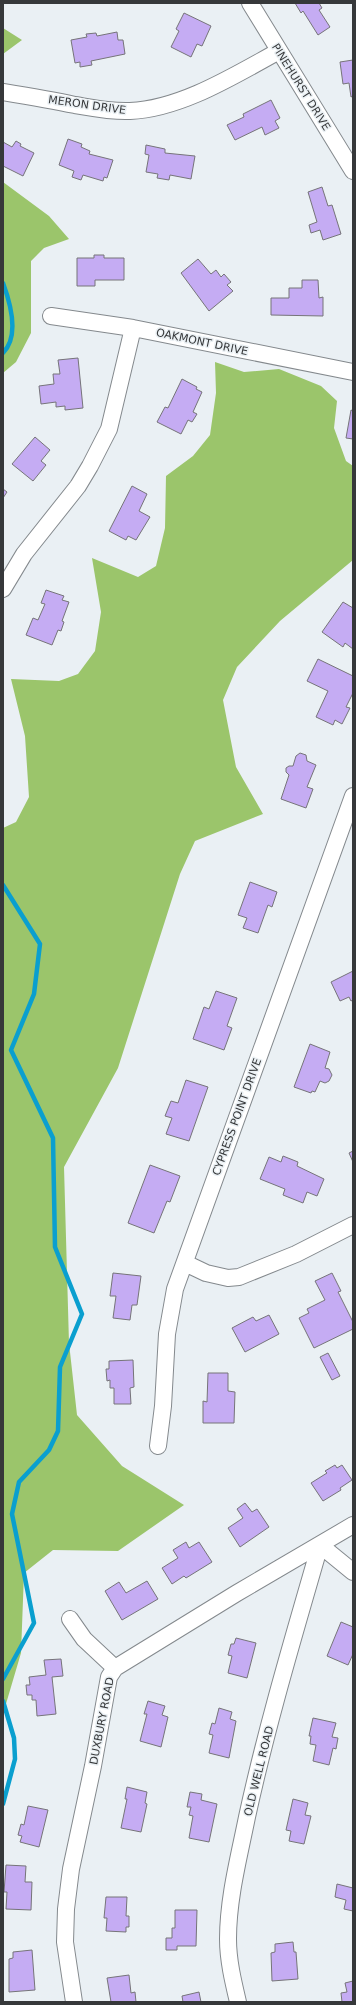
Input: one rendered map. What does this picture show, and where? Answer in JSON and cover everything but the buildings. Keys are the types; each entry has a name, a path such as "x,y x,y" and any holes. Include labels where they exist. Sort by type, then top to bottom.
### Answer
{"street":[{"name":"PINEHURST DRIVE","path":"250,3 353,171"},
{"name":"MERON DRIVE","path":"3,92 103,110 130,111 151,108 185,98 231,77 279,51"},
{"name":"OAKMONT DRIVE","path":"51,316 133,328 353,372"},
{"path":"3,589 24,554 78,486 109,429 133,328"},
{"name":"CYPRESS POINT DRIVE","path":"158,1446 163,1406 167,1334 175,1289 353,796"},
{"path":"185,1263 206,1273 228,1278 239,1277 296,1254 353,1225"},
{"name":"DUXBURY ROAD","path":"74,2002 65,1942 66,1909 71,1869 93,1766 108,1677 115,1668 353,1525"},
{"path":"320,1545 353,1572"},
{"name":"OLD WELL ROAD","path":"238,2002 231,1970 228,1941 229,1914 234,1879 255,1781 320,1545"},
{"path":"70,1619 84,1639 115,1668"}],"green space":[{"path":"3,28 22,40 3,54"},
{"path":"3,182 49,216 69,239 44,248 31,261 31,333 16,362 3,373"},
{"path":"215,362 244,372 279,369 321,386 337,401 334,428 346,461 353,466 353,560 280,621 237,667 223,700 236,767 263,814 195,841 180,874 118,1068 64,1167 69,1343 77,1415 122,1466 184,1505 118,1551 53,1550 24,1573 21,1653 3,1714 3,828 16,822 29,797 25,736 11,679 59,681 78,674 95,651 101,612 92,558 138,577 156,566 165,528 166,476 193,456 210,435 216,393"}],"waterway":[{"path":"3,283 11,309 12,319 11,338 3,353"},
{"path":"3,885 40,944 34,994 11,1050 53,1138 55,1247 82,1314 60,1367 58,1431 49,1450 19,1482 12,1514 34,1623 3,1679"},
{"path":"3,1701 14,1738 15,1759 3,1804"}]}
